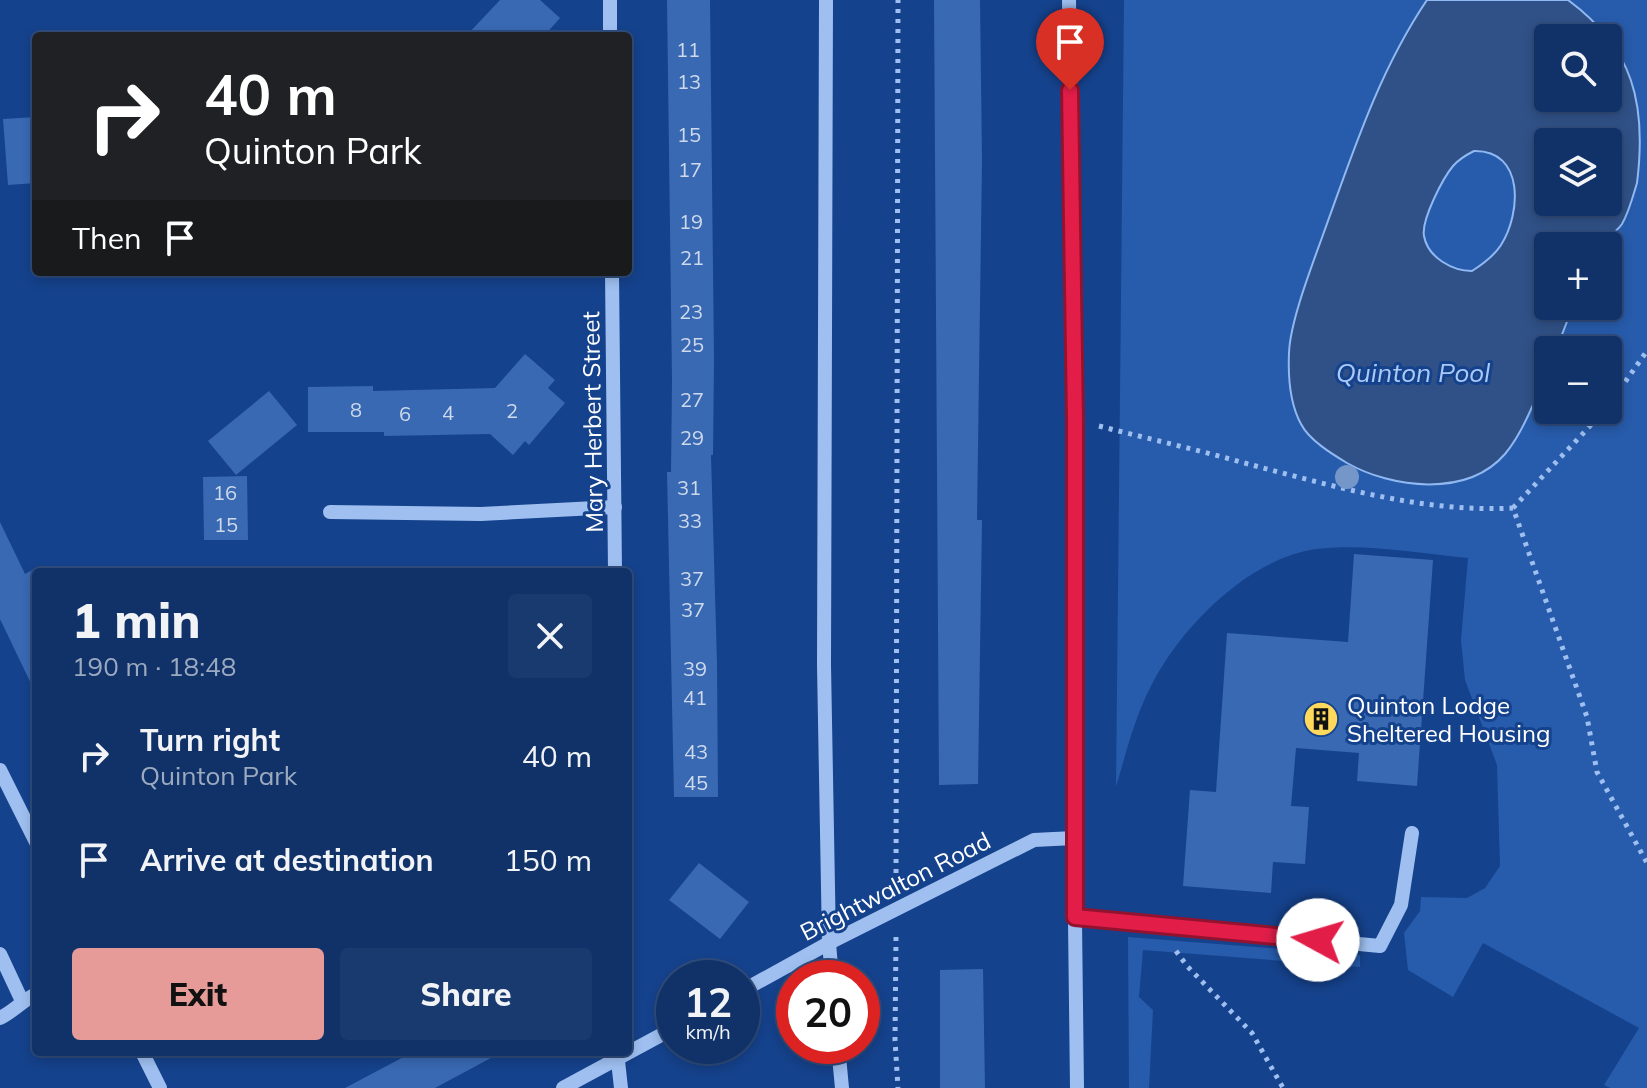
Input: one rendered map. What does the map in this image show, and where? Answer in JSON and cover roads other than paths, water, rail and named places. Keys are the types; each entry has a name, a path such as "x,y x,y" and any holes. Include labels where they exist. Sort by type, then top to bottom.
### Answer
{"street":[{"path":"610,0 610,32"},
{"path":"826,0 824,665 830,960"},
{"path":"1069,0 1075,420 1077,1088"},
{"name":"Mary Herbert Street","path":"612,276 615,568"},
{"path":"330,512 481,514 615,507"},
{"path":"0,770 32,834"},
{"path":"1075,917 1380,946 1401,905 1412,833"},
{"name":"Brightwalton Road","path":"760,981 1034,840 1074,838"},
{"path":"0,954 22,1001"},
{"path":"0,1018 32,996"},
{"path":"632,1049 656,1037"},
{"path":"144,1056 160,1088"},
{"path":"563,1088 617,1056 621,1088"},
{"path":"840,1064 842,1088"}],"water":[{"name":"Quinton Pool","path":"1427,0 1568,0 1595,24 1534,24 1534,112 1622,112 1622,60 1637,103 1640,154 1637,183 1622,224 1615,232 1534,232 1534,320 1568,320 1561,336 1534,336 1534,401 1517,438 1489,468 1450,483 1406,483 1365,472 1347,463 1309,436 1297,416 1292,399 1289,353 1293,325 1308,275 1381,84","holes":["1474,151 1491,153 1503,161 1514,186 1515,201 1508,232 1488,260 1472,271 1457,269 1442,262 1426,244 1424,229 1429,210 1455,164"]}],"place":[{"name":"Quinton Lodge Sheltered Housing","path":"1321,719"}]}
